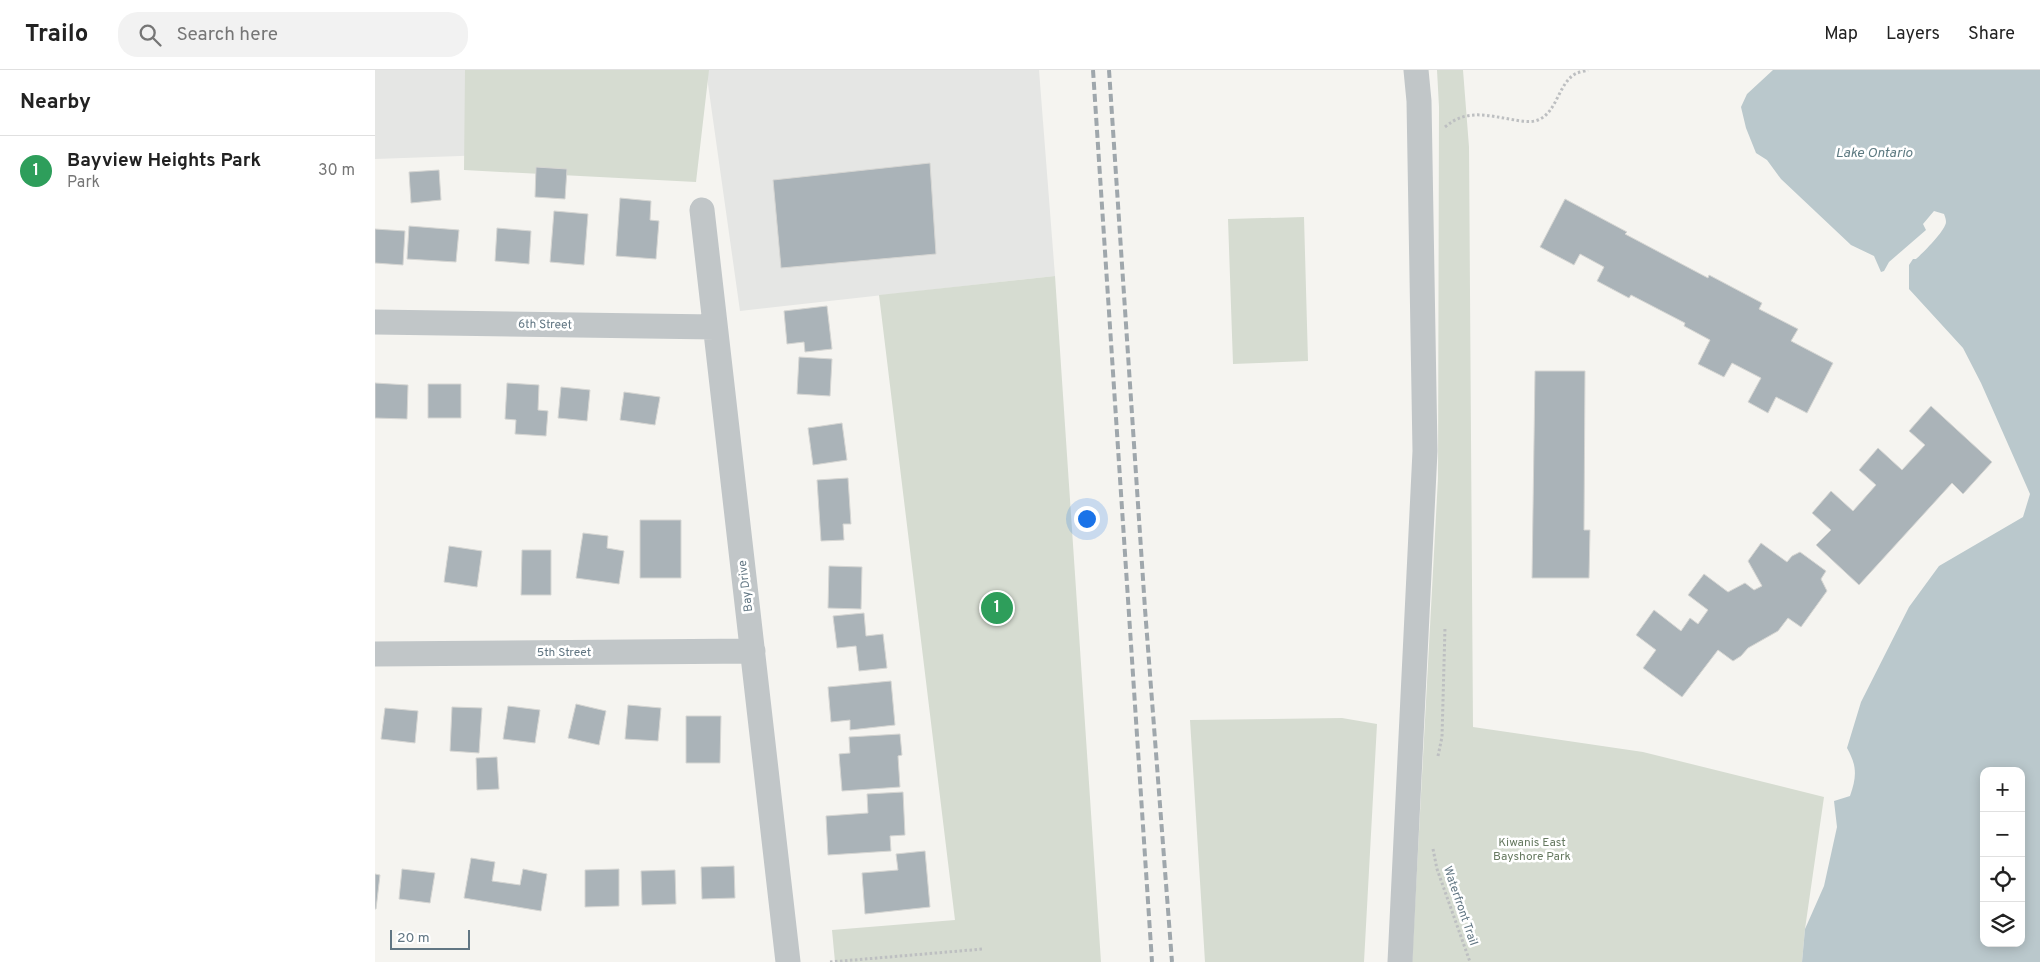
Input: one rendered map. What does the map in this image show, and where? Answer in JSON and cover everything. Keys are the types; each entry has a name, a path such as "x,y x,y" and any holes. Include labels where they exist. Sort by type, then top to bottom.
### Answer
{"street":[{"path":"1400,962 1425,451 1419,101 1416,70"},
{"name":"Bay Drive","path":"702,210 788,962"},
{"name":"6th Street","path":"375,322 715,327"},
{"name":"5th Street","path":"375,654 753,651"}],"path":[{"path":"1478,114 1523,122 1537,120 1548,113 1567,83 1576,74 1588,70"},
{"path":"1437,760 1442,737"},
{"name":"Waterfront Trail","path":"1432,845 1437,869 1470,962"},
{"path":"830,962 983,948"}],"shaded area":[{"path":"375,70 513,70 517,154 375,159"},
{"path":"706,70 1039,70 1055,276 740,311"}],"green space":[{"path":"465,70 709,70 696,182 464,170"},
{"name":"Kiwanis East Bayshore Park","path":"1437,70 1463,70 1469,147 1473,727 1643,752 1824,797 1802,962 1412,962 1438,478 1439,107"},
{"path":"1304,217 1308,361 1233,364 1228,219"},
{"path":"1055,276 1101,962 835,962 832,930 955,920 879,295"},
{"path":"1342,718 1377,724 1364,962 1205,962 1190,720"}],"water":[{"name":"Lake Ontario","path":"1773,70 2040,70 2040,962 1802,962 1805,929 1824,886 1837,827 1834,801 1850,796 1854,783 1855,771 1853,760 1847,748 1861,702 1909,607 1939,566 2023,517 2030,494 1981,383 1963,348 1909,289 1909,265 1913,259 1916,259 1928,247 1945,226 1946,219 1944,214 1934,211 1923,224 1926,230 1889,262 1884,271 1881,272 1874,256 1851,245 1781,179 1767,160 1756,153 1746,128 1741,107 1747,94"}],"building":[{"path":"930,163 936,254 781,268 773,180"},
{"path":"536,167 567,169 565,199 535,197"},
{"path":"439,170 441,200 411,203 409,172"},
{"path":"620,198 651,201 650,220 659,221 656,259 616,256"},
{"path":"1565,199 1627,232 1625,234 1708,278 1709,275 1762,303 1759,309 1798,329 1791,341 1833,363 1807,413 1776,397 1768,413 1748,402 1761,378 1732,363 1724,377 1698,364 1710,340 1684,326 1685,323 1631,295 1629,298 1597,281 1604,267 1580,254 1574,265 1540,247"},
{"path":"554,211 588,214 584,265 550,262"},
{"path":"409,226 459,230 456,262 407,259"},
{"path":"497,228 531,231 529,264 495,261"},
{"path":"375,229 405,231 403,265 375,263"},
{"path":"827,306 832,349 805,352 804,342 787,344 784,311"},
{"path":"799,357 832,359 830,396 797,394"},
{"path":"1535,371 1585,371 1584,530 1590,530 1589,578 1532,578"},
{"path":"375,383 408,385 407,419 375,418"},
{"path":"507,383 539,385 538,410 548,411 546,436 515,434 516,420 505,419"},
{"path":"428,384 461,384 461,418 428,418"},
{"path":"561,387 590,390 587,421 558,418"},
{"path":"624,392 660,397 655,425 620,420"},
{"path":"1931,406 1992,462 1963,494 1952,483 1859,585 1816,545 1831,530 1812,513 1831,491 1853,511 1876,485 1859,470 1878,448 1902,470 1925,445 1909,431"},
{"path":"842,423 847,460 813,465 808,428"},
{"path":"848,478 851,524 843,524 844,540 821,541 817,480"},
{"path":"640,520 681,520 681,578 640,578"},
{"path":"583,533 608,536 607,548 624,551 619,584 576,578"},
{"path":"1761,543 1787,562 1792,556 1800,552 1826,571 1821,579 1827,591 1801,627 1788,618 1778,631 1748,648 1733,661 1718,650 1682,697 1643,668 1656,650 1636,635 1654,610 1681,631 1690,618 1698,624 1708,610 1688,595 1704,574 1728,592 1745,583 1754,590 1762,586 1748,561"},
{"path":"449,546 482,551 477,587 444,582"},
{"path":"522,550 551,550 551,595 521,595"},
{"path":"829,566 862,567 861,609 828,608"},
{"path":"864,613 866,636 883,634 887,668 859,671 856,646 837,648 833,616"},
{"path":"891,681 895,725 850,730 850,720 831,722 828,687"},
{"path":"576,704 606,711 599,745 568,738"},
{"path":"628,705 661,708 658,741 625,739"},
{"path":"508,706 540,710 535,743 503,739"},
{"path":"452,707 482,708 479,753 450,751"},
{"path":"385,708 418,711 415,743 381,739"},
{"path":"686,716 721,716 720,763 686,763"},
{"path":"900,734 902,755 898,756 900,787 842,791 839,754 850,753 849,737"},
{"path":"497,757 499,789 477,790 476,758"},
{"path":"903,792 905,835 890,836 891,851 828,855 826,816 868,813 867,794"},
{"path":"925,851 930,907 865,914 862,873 898,870 896,854"},
{"path":"471,858 495,862 492,881 520,885 523,869 547,874 541,911 464,898"},
{"path":"734,866 735,898 702,899 701,867"},
{"path":"402,869 435,873 430,903 399,899"},
{"path":"619,869 619,906 585,907 585,870"},
{"path":"675,870 676,904 642,905 641,871"},
{"path":"375,874 380,875 376,909 375,909"}],"railway":[{"path":"1093,70 1152,962"},
{"path":"1109,70 1145,609 1172,962"}],"place":[{"name":"Bayview Heights Park","path":"997,608"}]}
